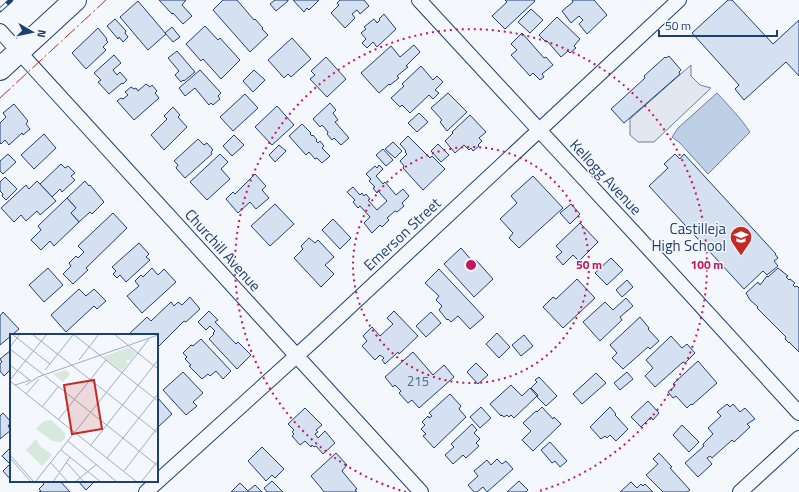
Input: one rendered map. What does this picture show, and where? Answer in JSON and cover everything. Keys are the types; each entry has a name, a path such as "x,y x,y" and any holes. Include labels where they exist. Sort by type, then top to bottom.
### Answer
{"main road":[{"path":"0,69 75,0"}],"street":[{"name":"Kellogg Avenue","path":"419,0 799,413"},
{"name":"Emerson Street","path":"158,481 679,0"},
{"name":"Churchill Avenue","path":"0,31 421,492"},
{"path":"740,492 799,438"},
{"name":"Emerson Street","path":"146,492 157,482"}],"shaded area":[{"path":"691,65 691,76 700,85 711,88 654,142 638,142 630,135 630,119"}],"water":[{"path":"717,93 750,132 708,174 680,143 672,137 678,128"}],"building":[{"path":"159,0 186,0 182,5 192,16 183,24"},
{"path":"223,0 237,0 268,35 250,52 213,10"},
{"path":"275,0 288,1 276,11 270,4"},
{"path":"293,0 319,0 309,10 307,8 304,12"},
{"path":"340,0 364,0 369,6 360,14 357,10 352,14 355,18 345,28 331,13 339,5 337,3"},
{"path":"505,0 535,1 505,29 492,16 507,2"},
{"path":"572,0 594,0 607,15 587,34 579,24 583,20 579,16 571,23 562,11 573,2"},
{"path":"728,0 732,0 773,44 799,20 799,76 786,62 744,100 735,89 739,85 692,33"},
{"path":"138,1 166,34 148,50 120,17"},
{"path":"531,9 543,20 530,33 518,22"},
{"path":"384,14 396,29 377,47 373,42 367,48 362,43 366,39 361,33 366,29 364,27 374,19 377,23"},
{"path":"557,17 580,39 574,46 576,48 570,53 568,51 561,57 547,41 546,42 539,35"},
{"path":"115,19 126,31 125,33 128,37 123,42 119,37 118,39 107,26"},
{"path":"205,26 218,40 220,38 240,60 221,79 203,59 201,61 186,44"},
{"path":"172,27 180,37 173,42 165,33"},
{"path":"98,28 107,39 106,40 108,42 103,47 106,50 86,69 72,53"},
{"path":"522,33 544,58 546,57 553,65 542,74 544,77 540,80 533,73 530,76 511,55 517,50 511,44"},
{"path":"292,38 311,59 291,77 288,74 284,78 268,60"},
{"path":"414,45 420,52 406,66 408,67 397,76 399,78 379,93 361,73 391,46 400,57"},
{"path":"177,51 195,72 181,82 175,75 179,71 168,58"},
{"path":"114,55 121,63 113,70 117,75 120,72 127,80 109,94 98,82 101,80 94,73"},
{"path":"669,56 681,70 679,72 680,74 624,123 611,109 645,78 644,76 665,57 666,58"},
{"path":"326,57 346,79 327,97 310,79 315,75 311,71"},
{"path":"421,66 433,80 437,76 443,82 435,90 439,93 433,99 429,95 410,113 402,105 400,107 391,98 404,86 402,84"},
{"path":"200,70 221,93 218,96 220,99 213,105 211,103 209,105 195,88 185,96 179,88"},
{"path":"254,70 265,80 253,92 243,81"},
{"path":"146,84 150,87 152,85 157,91 155,93 159,98 134,120 117,101 128,95 125,92 131,87 134,89 136,88 138,91"},
{"path":"448,93 467,112 447,131 440,122 442,120 431,108"},
{"path":"245,94 258,108 233,131 220,117"},
{"path":"330,103 336,110 333,113 338,120 335,122 349,138 341,145 334,138 332,140 322,125 320,127 313,119"},
{"path":"14,104 28,121 26,124 30,129 23,135 22,133 9,145 5,140 1,144 0,123 6,117 3,113"},
{"path":"277,106 294,125 272,145 255,127"},
{"path":"173,107 180,115 178,117 187,127 164,150 151,135 167,119 164,116"},
{"path":"419,113 428,122 417,132 408,123"},
{"path":"470,115 486,132 479,138 482,141 473,151 471,148 469,150 464,145 455,153 445,141"},
{"path":"302,124 312,136 313,135 318,143 320,141 324,146 322,148 330,156 322,163 317,158 315,159 309,152 306,155 289,136"},
{"path":"44,134 56,148 34,169 21,155"},
{"path":"234,135 244,145 232,156 223,146"},
{"path":"408,136 430,158 432,156 445,169 423,190 403,168 404,166 400,161 407,154 400,144"},
{"path":"198,139 204,145 207,143 213,150 211,152 212,154 185,178 176,168 178,165 174,161"},
{"path":"393,142 402,151 395,158 385,149"},
{"path":"438,144 449,155 441,162 431,151"},
{"path":"279,145 286,151 275,162 269,155"},
{"path":"383,149 393,160 386,166 376,155"},
{"path":"8,154 16,162 3,174 0,171 0,161"},
{"path":"220,154 228,162 221,169 230,179 207,200 190,182"},
{"path":"675,154 680,159 684,154 776,254 778,258 774,261 778,266 767,275 763,271 744,289 649,186 668,168 664,164"},
{"path":"61,164 65,168 68,166 75,173 71,176 75,180 62,192 60,189 52,197 40,184"},
{"path":"379,165 383,169 376,176 383,184 385,182 396,195 403,189 409,196 402,203 404,206 397,212 395,211 387,218 389,220 382,227 380,225 372,233 364,223 370,217 360,206 358,208 353,202 355,200 347,192 353,187 360,195 362,193 364,196 366,194 370,199 368,200 377,210 387,201 378,191 377,193 373,188 375,187 369,181 371,179 366,174 375,166 377,168"},
{"path":"255,174 266,186 262,190 269,198 256,209 250,202 238,213 226,199 233,192 235,194"},
{"path":"533,176 563,208 519,248 509,238 513,233 500,219 517,203 511,196"},
{"path":"5,177 17,189 6,200 0,191 0,182"},
{"path":"37,181 56,201 40,215 37,211 26,221 21,215 14,222 1,208 26,185 29,189"},
{"path":"85,181 104,202 92,214 90,212 79,222 71,213 76,208 67,198"},
{"path":"67,198 76,208 71,213 79,222 54,246 50,241 41,250 31,240 41,230 38,226"},
{"path":"275,204 294,224 270,246 251,226"},
{"path":"571,204 580,214 570,224 560,213"},
{"path":"113,213 127,228 86,268 88,270 73,284 63,274 71,266 69,263 76,256 78,258 84,252 78,246"},
{"path":"333,219 351,238 340,249 322,230"},
{"path":"580,223 598,242 579,261 573,255 563,265 556,257 562,252 556,246"},
{"path":"309,238 315,243 318,240 334,257 325,265 334,274 321,287 294,258 303,249 301,246"},
{"path":"139,243 149,254 146,257 150,260 126,282 120,275 117,278 113,274 116,271 112,267"},
{"path":"461,248 473,262 476,260 493,279 474,297 444,264"},
{"path":"611,258 623,270 607,285 595,273"},
{"path":"48,268 63,285 44,302 29,285"},
{"path":"152,268 158,275 164,269 176,282 142,313 127,296 139,286 135,281 141,275 143,277"},
{"path":"778,268 788,276 786,277 789,280 790,279 795,283 793,285 795,287 797,286 799,288 799,352 757,308 758,307 750,300 746,293 758,282 760,285 767,276 768,277"},
{"path":"439,269 484,317 470,329 458,316 451,322 448,319 447,320 439,310 442,306 436,300 439,296 425,283"},
{"path":"577,279 595,298 563,328 543,307 553,297 556,299"},
{"path":"627,280 633,287 622,297 616,290"},
{"path":"79,289 86,296 94,289 106,301 97,309 94,306 66,332 51,315"},
{"path":"190,297 200,309 186,322 184,321 158,347 158,334 129,334 147,317 151,321 171,302 174,306 178,302 182,305"},
{"path":"626,298 633,306 620,317 622,320 600,341 583,322 605,302 613,310"},
{"path":"209,311 218,320 215,322 236,344 238,342 251,355 237,369 209,339 215,331 210,326 206,330 198,322"},
{"path":"394,311 418,336 399,354 398,352 385,364 382,360 384,358 380,355 375,360 362,346 367,341 363,336 372,327 380,336 393,324 387,318"},
{"path":"3,312 19,329 13,334 10,334 10,337 0,345 0,316"},
{"path":"431,312 441,323 426,337 416,326"},
{"path":"640,317 659,341 650,349 648,347 623,369 612,358 617,353 610,345"},
{"path":"497,333 510,347 499,358 486,344"},
{"path":"524,335 533,346 521,356 512,345"},
{"path":"671,336 682,348 687,344 695,353 655,387 645,376 653,368 646,360"},
{"path":"201,339 231,371 223,379 216,371 210,376 208,374 202,379 189,366 191,365 185,359 187,357 183,353 191,345 193,346"},
{"path":"10,351 10,370 4,376 0,371 0,364 2,362 0,359"},
{"path":"413,352 433,375 444,365 454,377 419,408 412,400 408,403 399,393 401,391 395,385 393,387 385,377"},
{"path":"698,361 717,383 687,408 676,396 673,398 668,392 675,386 673,384"},
{"path":"476,363 488,375 478,384 467,372"},
{"path":"183,372 203,393 193,402 197,406 186,415 163,390"},
{"path":"627,372 633,379 620,390 614,383"},
{"path":"596,373 606,383 582,404 573,394"},
{"path":"539,377 557,396 546,406 531,388 537,382 535,380"},
{"path":"511,385 522,396 530,388 537,396 514,418 511,415 509,417 507,415 504,417 502,415 501,416 490,404"},
{"path":"450,394 461,406 459,409 466,417 434,448 423,436 426,434 421,429 425,425 422,422 428,416 429,418 432,416 429,413"},
{"path":"158,398 172,414 158,427"},
{"path":"648,401 659,413 653,420 651,417 641,427 631,417"},
{"path":"727,404 730,407 733,404 740,412 745,408 755,419 747,424 750,427 734,442 732,440 712,458 710,456 707,458 712,464 698,477 685,463 704,446 703,444 713,434 708,428 721,416 717,412"},
{"path":"481,407 491,418 480,428 470,417"},
{"path":"542,407 553,419 554,417 561,424 533,451 522,440 531,431 523,423"},
{"path":"610,407 628,429 616,441 610,435 607,438 605,436 601,439 590,427"},
{"path":"305,408 322,425 316,430 318,432 315,434 318,438 325,431 335,443 323,454 316,446 314,447 312,445 311,447 305,441 300,445 292,436 294,434 292,432 294,430 288,424"},
{"path":"3,413 10,421 8,426 10,431 0,439 0,416"},
{"path":"472,424 477,430 474,433 480,439 476,443 479,446 466,458 463,455 453,464 445,455 454,447 451,444"},
{"path":"682,425 699,442 689,452 673,435"},
{"path":"550,442 567,461 560,467 555,461 552,463 541,450"},
{"path":"262,447 284,469 275,478 272,475 266,481 248,461"},
{"path":"10,448 10,464 2,456"},
{"path":"336,453 347,465 342,471 357,489 355,490 357,492 324,492 311,476"},
{"path":"659,453 672,467 670,468 690,490 687,492 663,492 646,475 658,464 653,459"},
{"path":"497,459 502,464 506,461 513,469 487,492 483,487 477,492 474,492 468,485 478,476 474,471 487,460 491,465"},
{"path":"10,464 10,479 3,471"},
{"path":"272,481 283,492 267,492 264,488"},
{"path":"519,481 528,490 526,492 507,492"},
{"path":"42,482 61,482 70,492 39,492 41,491 39,489 44,484"},
{"path":"79,482 94,482 86,490"},
{"path":"631,482 637,488 641,484 643,486 645,484 653,492 620,492"},
{"path":"240,483 248,491 255,485 262,492 231,492"}],"railway":[{"path":"0,10 11,0"}],"power":[{"path":"0,98 106,0"}],"place":[{"name":"Castilleja High School","path":"741,256"}]}
